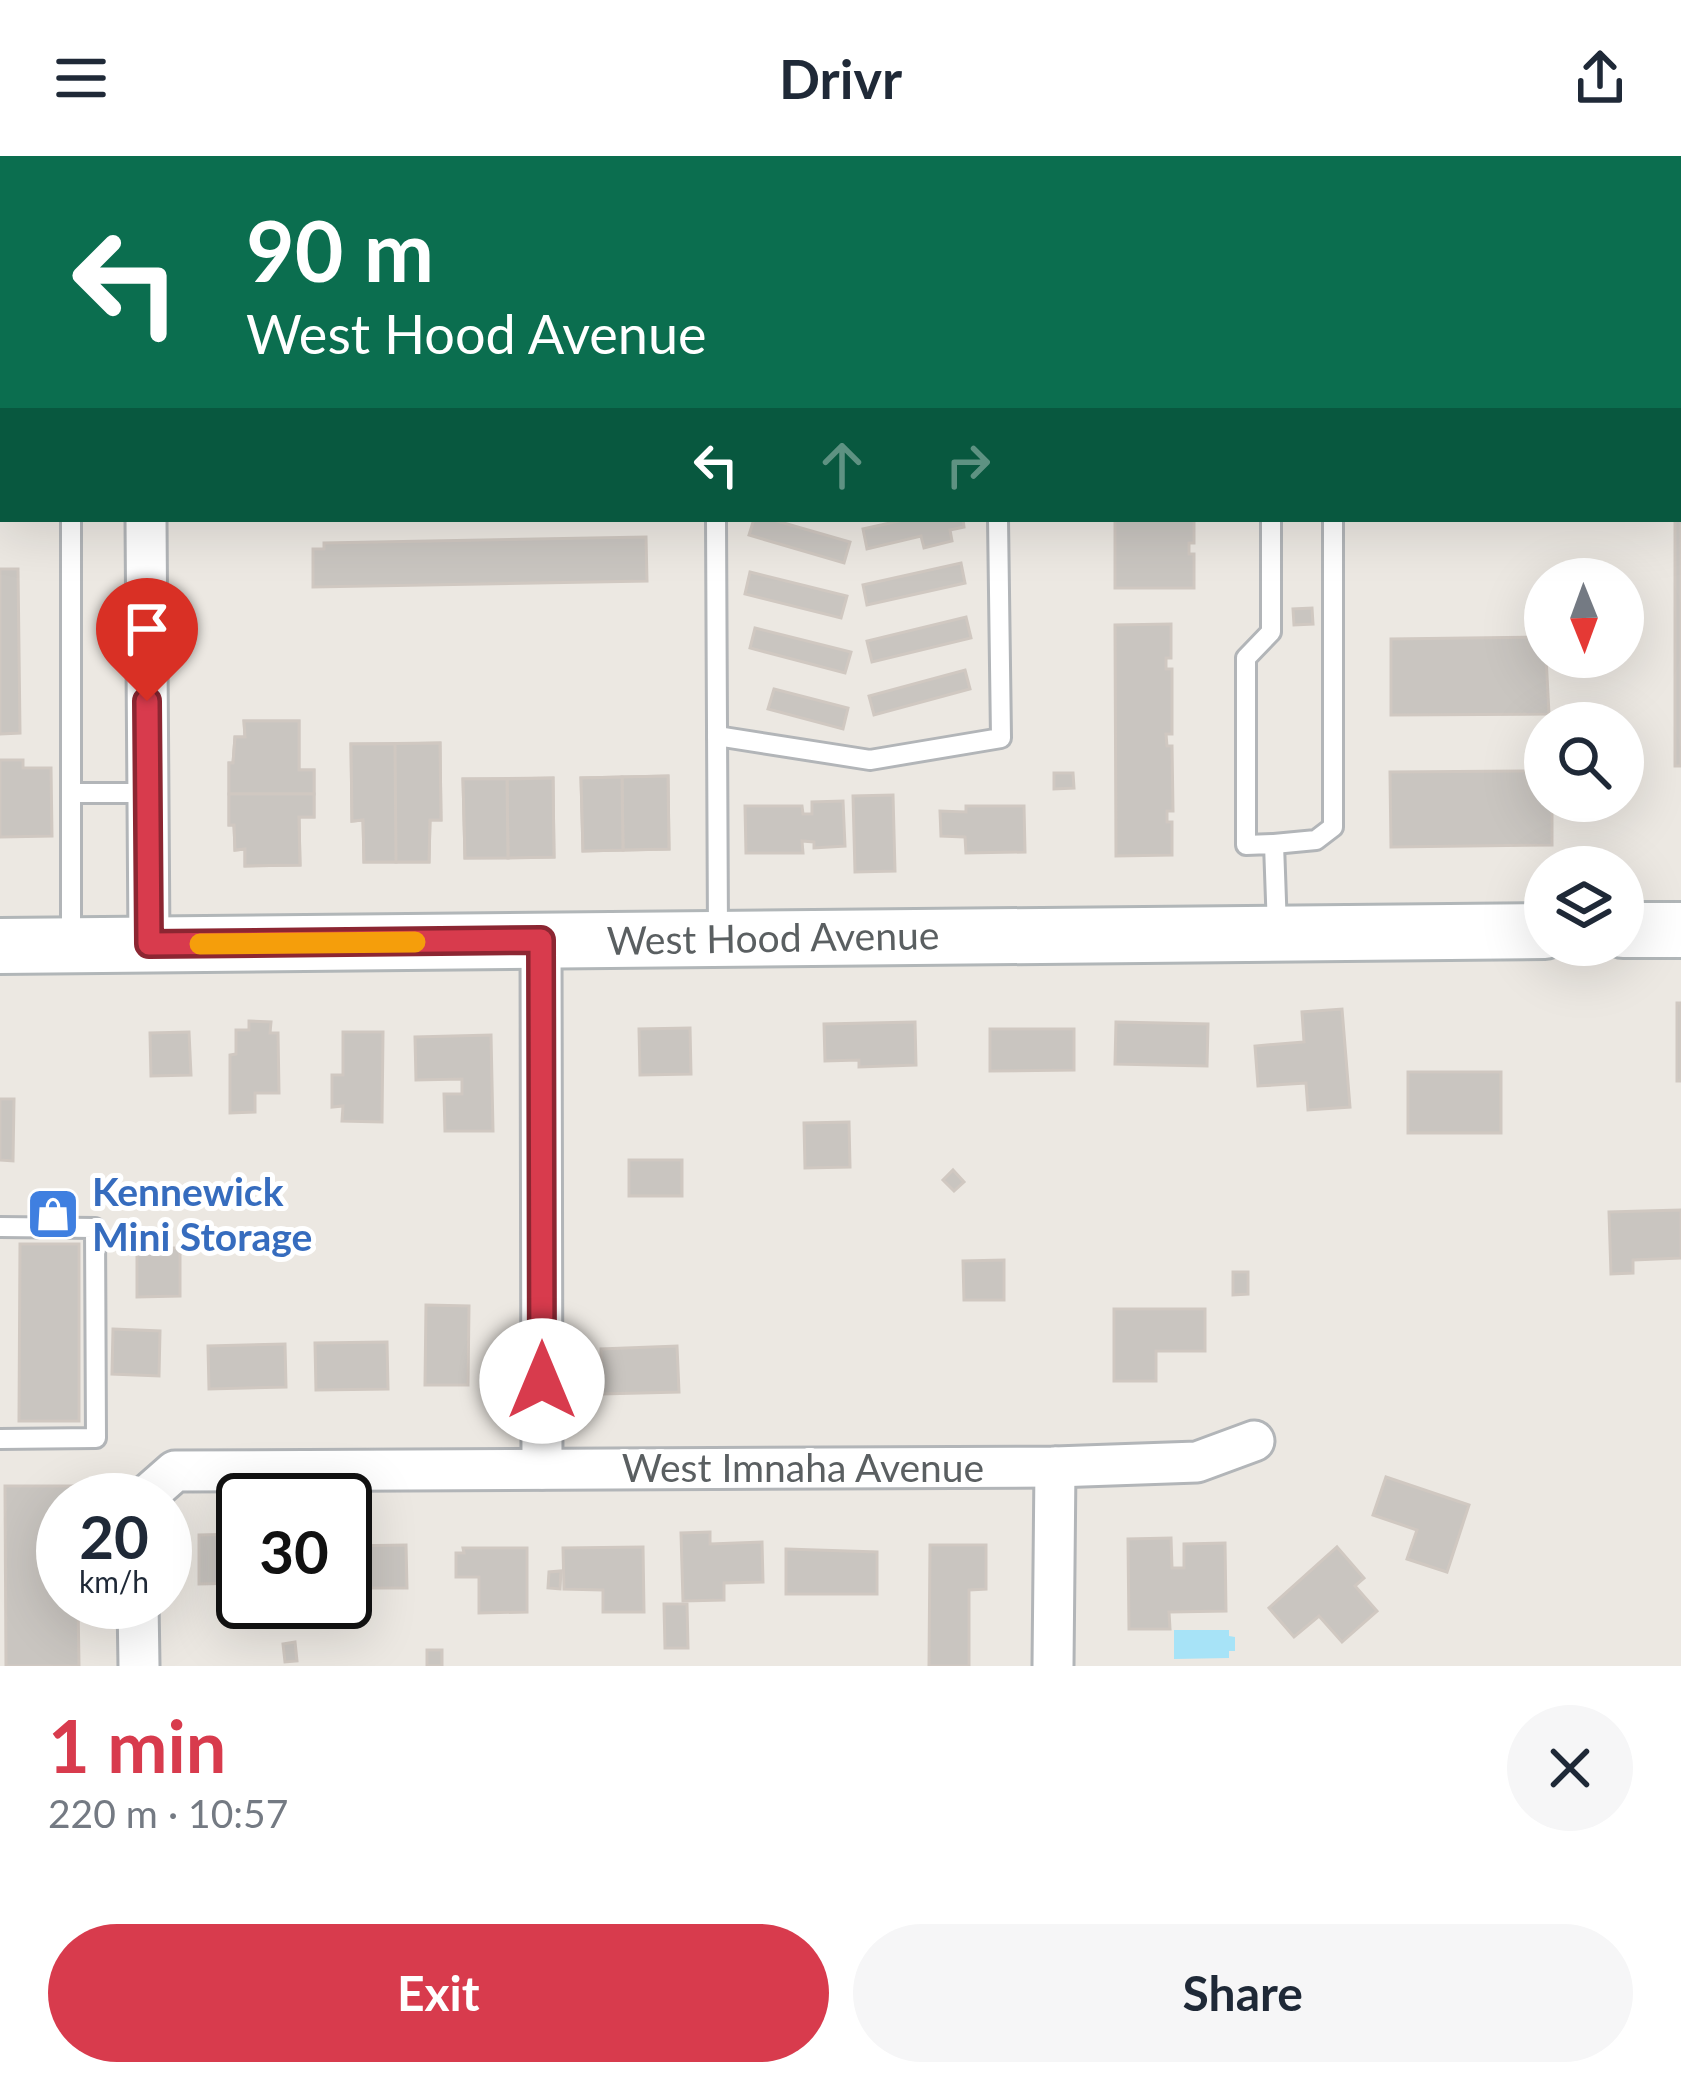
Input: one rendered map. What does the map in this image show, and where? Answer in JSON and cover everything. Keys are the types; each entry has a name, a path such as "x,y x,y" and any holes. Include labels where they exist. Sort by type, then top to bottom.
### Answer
{"street":[{"path":"146,522 149,944"},
{"path":"1644,930 1681,930"},
{"name":"West Hood Avenue","path":"0,946 1524,931"},
{"path":"541,940 542,1469"},
{"name":"West Imnaha Avenue","path":"173,1473 1055,1467 1197,1462 1254,1441"},
{"path":"1053,1666 1055,1467"},
{"path":"138,1629 139,1666"}],"lane":[{"path":"71,522 71,945"},
{"path":"716,522 718,939"},
{"path":"717,736 870,760 1001,738 998,522"},
{"path":"1271,522 1270,632 1246,658 1246,845 1316,840 1333,827 1333,522"},
{"path":"71,793 147,793"},
{"path":"1274,844 1278,934"},
{"path":"0,1227 95,1228 96,1438 0,1439"}],"water":[{"path":"1174,1630 1229,1630 1229,1636 1235,1637 1235,1651 1229,1651 1229,1658 1174,1659"}],"building":[{"path":"753,522 780,522 850,542 844,563 749,535"},
{"path":"894,522 963,522 964,527 950,530 952,541 924,548 921,536 867,549 863,529"},
{"path":"1115,522 1194,522 1189,554 1194,554 1194,588 1115,588"},
{"path":"1675,522 1681,522 1681,766 1675,766"},
{"path":"646,537 647,581 313,587 313,549 324,549 324,543"},
{"path":"961,563 965,583 867,605 863,585"},
{"path":"0,569 18,569 20,733 0,734"},
{"path":"750,572 847,596 841,618 745,594"},
{"path":"1312,608 1313,624 1294,625 1293,609"},
{"path":"966,617 971,638 872,662 867,641"},
{"path":"1171,624 1171,658 1166,658 1166,669 1172,669 1172,734 1166,734 1167,746 1172,746 1173,811 1167,811 1167,822 1172,822 1172,855 1116,856 1115,625"},
{"path":"755,628 851,652 845,673 750,648"},
{"path":"1524,637 1524,678 1547,678 1548,702 1524,702 1524,714 1391,715 1391,639"},
{"path":"965,670 970,689 874,715 869,696"},
{"path":"774,689 848,708 843,729 768,709"},
{"path":"244,721 299,721 299,770 314,770 314,817 299,817 300,865 245,866 245,849 235,850 234,825 229,825 229,763 233,763 235,737 245,737"},
{"path":"244,721 299,721 299,770 314,770 314,794 229,794 229,763 233,763 235,737 245,737"},
{"path":"440,743 441,820 430,820 429,862 396,862 395,744"},
{"path":"440,743 441,820 430,820 429,862 364,862 363,820 352,821 351,744"},
{"path":"351,744 395,744 396,862 364,862 363,820 352,821"},
{"path":"0,760 23,760 23,768 51,768 52,836 0,837"},
{"path":"1524,771 1524,822 1552,822 1552,845 1391,847 1390,772"},
{"path":"1054,773 1073,773 1074,788 1054,789"},
{"path":"668,776 669,849 583,851 581,778"},
{"path":"668,776 669,849 623,850 622,777"},
{"path":"622,777 623,850 583,851 581,778"},
{"path":"553,778 554,857 465,858 463,779"},
{"path":"553,778 554,857 508,858 507,779"},
{"path":"463,779 507,779 508,858 465,858"},
{"path":"229,794 314,794 314,817 299,817 300,865 245,866 245,849 235,850 234,825 229,825"},
{"path":"893,795 895,871 855,872 853,796"},
{"path":"843,801 845,846 814,848 814,842 802,841 803,853 746,853 745,806 802,806 803,814 812,814 812,802"},
{"path":"966,806 1024,806 1025,852 966,853 965,837 941,836 940,811 966,812"},
{"path":"1677,1003 1681,1003 1681,1081 1677,1081"},
{"path":"1342,1009 1350,1107 1308,1110 1306,1083 1258,1086 1255,1046 1304,1042 1302,1012"},
{"path":"249,1021 271,1022 270,1033 278,1033 279,1093 255,1093 255,1112 230,1113 230,1055 236,1054 236,1030 249,1030"},
{"path":"915,1022 916,1065 859,1067 859,1060 825,1061 824,1024"},
{"path":"1116,1022 1208,1024 1207,1066 1115,1064"},
{"path":"690,1028 691,1074 640,1075 639,1029"},
{"path":"990,1029 1074,1029 1074,1070 990,1071"},
{"path":"189,1032 191,1075 151,1076 150,1033"},
{"path":"343,1032 383,1032 382,1122 342,1121 343,1106 332,1107 332,1075 343,1075"},
{"path":"491,1035 493,1131 445,1131 444,1094 462,1094 462,1079 416,1080 415,1037"},
{"path":"1408,1072 1501,1072 1501,1133 1408,1133"},
{"path":"0,1099 14,1099 13,1161 0,1160"},
{"path":"849,1122 850,1167 805,1168 804,1123"},
{"path":"629,1160 682,1160 682,1196 629,1196"},
{"path":"953,1170 964,1182 954,1191 943,1180"},
{"path":"1681,1210 1681,1258 1633,1260 1633,1273 1611,1274 1609,1212"},
{"path":"20,1244 79,1244 79,1421 19,1421"},
{"path":"137,1248 180,1248 180,1296 137,1297"},
{"path":"1004,1260 1004,1300 964,1300 963,1261"},
{"path":"1233,1272 1248,1272 1248,1294 1233,1295"},
{"path":"426,1305 469,1306 468,1385 425,1385"},
{"path":"1114,1309 1205,1309 1205,1351 1156,1351 1156,1381 1114,1381"},
{"path":"113,1329 160,1331 159,1376 112,1374"},
{"path":"387,1342 388,1389 316,1390 315,1343"},
{"path":"285,1344 286,1387 209,1389 208,1346"},
{"path":"677,1346 679,1392 602,1394 601,1349"},
{"path":"1386,1477 1469,1505 1447,1572 1407,1559 1417,1530 1373,1515"},
{"path":"5,1486 36,1486 36,1629 78,1629 79,1666 6,1666"},
{"path":"710,1532 710,1544 762,1542 763,1582 724,1583 724,1600 683,1601 681,1533"},
{"path":"199,1535 216,1535 216,1584 199,1584"},
{"path":"1171,1538 1172,1568 1184,1568 1184,1544 1225,1543 1226,1611 1169,1612 1170,1629 1129,1629 1128,1539"},
{"path":"406,1545 407,1588 372,1588 372,1546"},
{"path":"930,1545 986,1545 986,1589 969,1590 969,1666 929,1666"},
{"path":"643,1547 644,1612 603,1612 603,1590 564,1589 563,1548"},
{"path":"1337,1547 1364,1578 1355,1586 1377,1611 1342,1642 1319,1616 1294,1637 1269,1608"},
{"path":"463,1548 527,1548 527,1612 479,1613 479,1577 456,1577 456,1553 464,1553"},
{"path":"786,1549 877,1552 877,1594 786,1594"},
{"path":"561,1571 560,1589 548,1588 549,1572"},
{"path":"664,1604 687,1604 688,1648 665,1648"},
{"path":"295,1642 297,1661 285,1662 283,1644"},
{"path":"427,1650 442,1650 442,1666 427,1666"}],"slow traffic":[{"path":"200,944 415,942"}],"place":[{"name":"Kennewick Mini Storage","path":"53,1214"}],"route":[{"path":"147,701 149,944 541,940 542,1381"}]}
